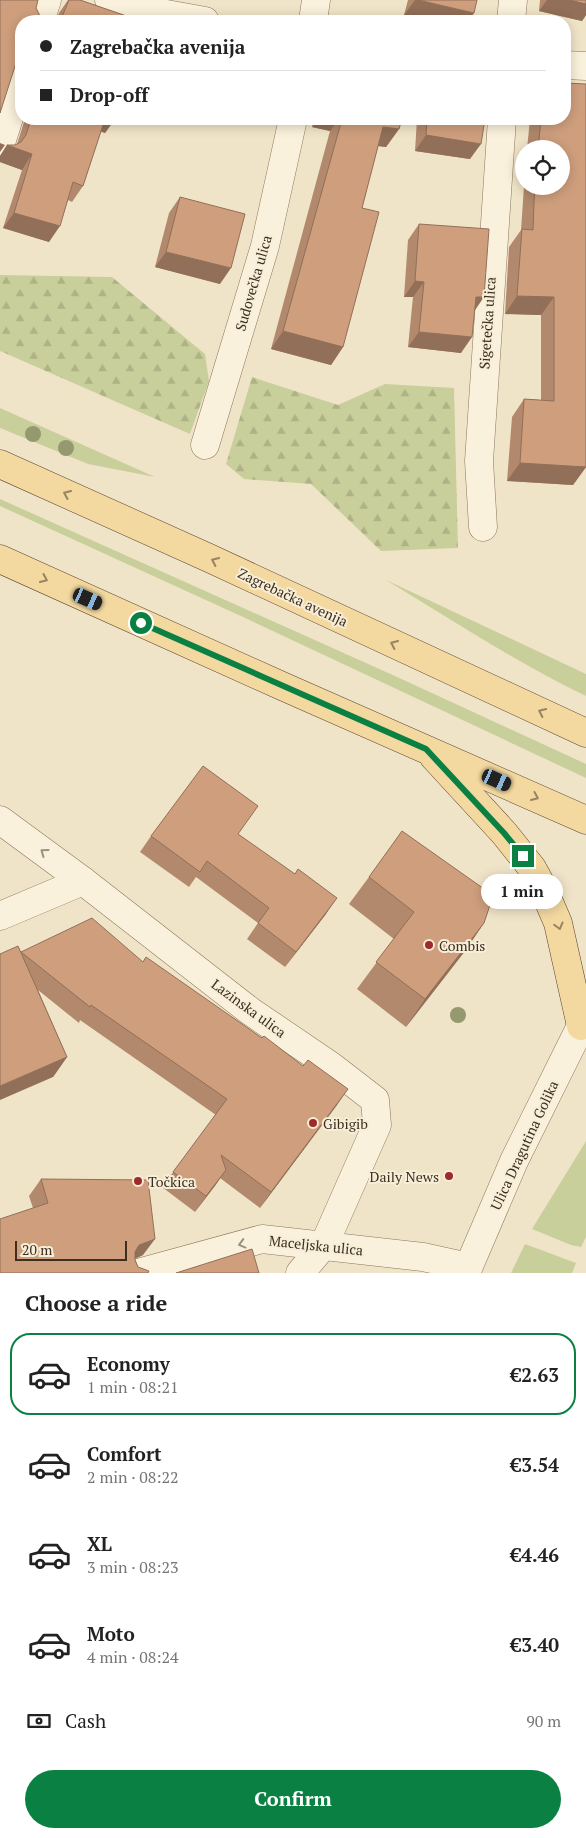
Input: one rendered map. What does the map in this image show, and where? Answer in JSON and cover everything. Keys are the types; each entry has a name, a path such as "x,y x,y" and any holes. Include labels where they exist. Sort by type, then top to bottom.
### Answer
{"main road":[{"name":"Zagrebačka avenija","path":"0,464 227,566 586,733"},
{"path":"0,559 586,820"},
{"path":"426,749 504,833 536,875 558,923 583,1023"}],"street":[{"path":"42,15 47,0"},
{"path":"110,0 144,10 172,15"},
{"path":"314,15 316,0"},
{"path":"512,15 513,0"},
{"path":"571,65 586,66"},
{"path":"0,146 15,99"},
{"name":"Sudovečka ulica","path":"205,444 266,246 292,125"},
{"name":"Sigetečka ulica","path":"483,528 479,462 502,125"},
{"name":"Lazinska ulica","path":"0,820 83,881 250,1011 331,1066 375,1100 377,1125 324,1245 300,1273"},
{"path":"0,916 83,881"},
{"name":"Ulica Dragutina Golika","path":"467,1270 514,1161 583,1023"},
{"name":"Maceljska ulica","path":"138,1273 262,1239 423,1257 467,1270"}],"green space":[{"path":"0,275 112,277 205,354 209,381 190,434 0,351"},
{"path":"252,377 338,405 385,384 454,388 458,548 381,551 311,484 244,479 226,464"},
{"path":"0,408 155,477 88,464 0,428"},
{"path":"0,499 586,764 586,778 243,617 0,506"},
{"path":"386,580 586,674 586,696 460,626"},
{"path":"586,1141 586,1237 581,1247 571,1245 532,1229"},
{"path":"525,1244 576,1263 572,1273 511,1273"}],"building":[{"path":"0,0 38,0 36,8 40,15 15,15 15,66 0,113"},
{"path":"69,0 80,0 124,15 63,15"},
{"path":"418,0 477,0 474,13"},
{"path":"569,0 586,0 586,4"},
{"path":"571,83 586,84 586,467 520,463 524,399 554,401 554,297 517,296 522,229 533,230 535,195 570,195 570,140 539,140 540,125 571,125"},
{"path":"29,125 103,125 83,186 73,182 60,226 14,213 32,154 7,145 15,145 21,142"},
{"path":"340,125 400,125 399,129 383,127 362,208 379,212 343,347 283,331"},
{"path":"427,125 484,125 481,144 426,135"},
{"path":"180,197 245,214 231,268 166,252"},
{"path":"419,224 489,229 484,297 476,297 472,337 419,332 424,282 415,281"},
{"path":"203,766 258,806 238,834 295,874 298,869 337,898 296,952 258,923 269,908 207,861 200,872 151,836"},
{"name":"Combis","path":"402,831 487,891 490,905 484,923 425,999 376,962 414,912 369,877"},
{"path":"92,918 143,962 146,957 262,1038 264,1036 303,1066 308,1060 348,1089 271,1192 221,1155 226,1170 206,1196 173,1172 227,1099 91,1005 90,1007 21,952"},
{"path":"18,946 67,1057 0,1086 0,954"},
{"path":"41,1179 148,1180 155,1239 139,1245 135,1252 135,1260 138,1267 149,1271 148,1273 0,1273 0,1219 48,1203"},
{"path":"252,1249 259,1273 176,1273"}],"place":[{"name":"Combis","path":"429,945"},
{"name":"Gibigib","path":"313,1123"},
{"name":"Daily News","path":"449,1176"},
{"name":"Točkica","path":"138,1181"}],"route":[{"path":"141,623 426,749 523,856"}]}
